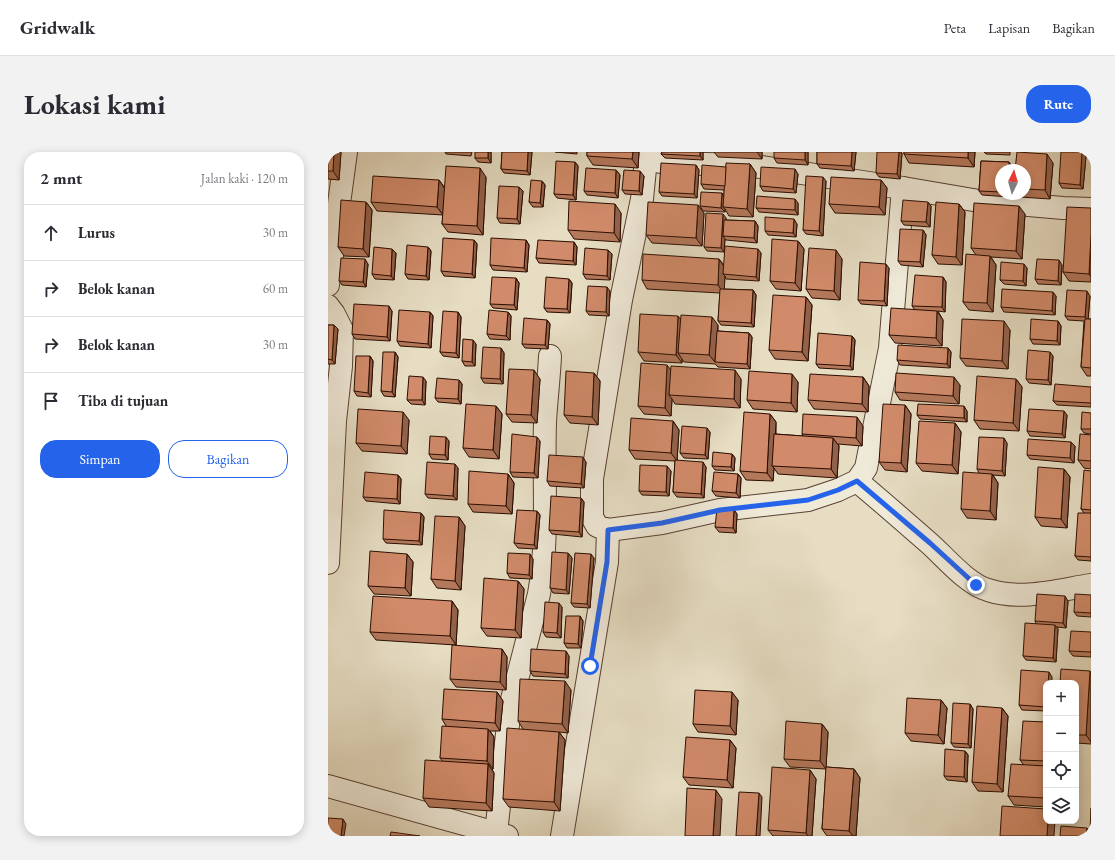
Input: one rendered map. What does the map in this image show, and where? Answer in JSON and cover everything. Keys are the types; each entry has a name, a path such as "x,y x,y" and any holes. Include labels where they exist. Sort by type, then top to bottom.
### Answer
{"street":[{"path":"328,285 346,152"},
{"path":"903,188 890,348 866,468 857,481 838,490 808,500 720,510 662,523 608,530 597,526 592,517 592,479 621,300 642,199 646,156 666,163 747,165 903,188 979,201 1091,209"},
{"path":"328,306 342,330 341,366 335,420 328,563"},
{"path":"328,786 502,835 510,707 539,594 542,575 545,506 545,423 550,356"},
{"path":"857,481 930,543 976,585 988,591 1009,594 1030,594 1091,585"},
{"path":"562,836 607,562 608,530"}],"building":[{"path":"328,152 334,152 333,171 328,171"},
{"path":"475,152 488,152 488,158 475,158"},
{"path":"502,152 528,152 527,171 501,169"},
{"path":"587,152 633,152 632,159 587,156"},
{"path":"662,152 700,152 700,156 661,154"},
{"path":"774,152 805,152 805,160 774,158"},
{"path":"817,152 852,152 851,166 817,164"},
{"path":"877,152 899,152 897,174 876,173"},
{"path":"904,152 968,152 968,158 904,154"},
{"path":"1017,152 1047,154 1045,190 1031,189 1031,164 1016,164"},
{"path":"1061,152 1082,152 1080,185 1059,183"},
{"path":"556,161 575,162 573,195 554,194"},
{"path":"981,161 1009,162 1009,164 995,164 995,192 979,191"},
{"path":"661,163 696,165 694,194 659,192"},
{"path":"726,163 750,164 747,209 723,207"},
{"path":"702,165 726,167 725,186 701,184"},
{"path":"446,166 480,168 477,226 442,224"},
{"path":"761,167 795,169 793,189 760,186"},
{"path":"586,168 616,170 615,193 584,191"},
{"path":"624,170 640,171 639,191 622,190"},
{"path":"373,176 439,180 437,207 371,202"},
{"path":"806,176 823,177 819,231 803,230"},
{"path":"831,177 881,180 879,207 829,204"},
{"path":"531,180 542,181 540,203 529,202"},
{"path":"499,186 519,187 517,219 497,218"},
{"path":"701,192 722,193 721,208 700,206"},
{"path":"757,196 795,199 795,210 756,208"},
{"path":"341,200 366,202 363,249 338,247"},
{"path":"903,200 928,202 926,222 901,221"},
{"path":"569,201 615,204 614,233 568,230"},
{"path":"648,202 698,205 696,238 646,235"},
{"path":"936,202 959,204 956,257 932,255"},
{"path":"974,203 1019,206 1016,251 971,248"},
{"path":"1067,207 1091,208 1089,274 1063,272"},
{"path":"706,213 723,214 721,248 704,247"},
{"path":"765,217 794,219 793,233 765,231"},
{"path":"724,220 755,221 754,238 723,236"},
{"path":"900,229 923,230 920,262 898,261"},
{"path":"443,238 474,240 472,274 441,271"},
{"path":"491,238 526,240 524,268 490,265"},
{"path":"772,239 798,241 795,283 770,281"},
{"path":"538,240 574,242 573,261 536,258"},
{"path":"407,245 428,247 426,276 405,274"},
{"path":"725,246 758,249 756,277 723,274"},
{"path":"374,247 392,249 391,276 372,274"},
{"path":"585,248 608,250 607,276 583,274"},
{"path":"809,248 836,250 834,291 806,289"},
{"path":"643,254 719,259 718,285 642,280"},
{"path":"966,254 990,256 987,303 963,302"},
{"path":"341,258 365,259 363,282 339,281"},
{"path":"1037,259 1059,260 1058,281 1035,279"},
{"path":"860,262 886,264 884,301 858,300"},
{"path":"1001,262 1024,264 1023,281 1000,280"},
{"path":"915,275 943,277 942,307 912,306"},
{"path":"492,277 516,278 514,305 490,304"},
{"path":"546,277 569,279 567,309 544,308"},
{"path":"588,286 607,287 606,312 586,311"},
{"path":"720,289 753,290 751,323 718,321"},
{"path":"1002,289 1053,292 1052,311 1001,307"},
{"path":"1067,290 1087,291 1085,317 1065,316"},
{"path":"773,295 806,297 802,352 769,350"},
{"path":"354,304 389,306 387,337 352,334"},
{"path":"891,308 937,311 936,338 889,335"},
{"path":"399,310 430,312 428,344 397,341"},
{"path":"489,310 508,312 506,336 487,334"},
{"path":"443,311 458,312 456,353 440,352"},
{"path":"640,314 678,316 676,355 638,352"},
{"path":"681,315 712,317 709,355 678,353"},
{"path":"524,318 547,320 545,345 522,344"},
{"path":"962,319 1004,321 1002,361 960,358"},
{"path":"1031,319 1058,321 1057,341 1030,339"},
{"path":"1085,319 1091,319 1091,368 1081,367"},
{"path":"328,325 334,325 332,360 328,359"},
{"path":"717,331 749,333 747,364 715,362"},
{"path":"818,333 852,336 850,366 816,364"},
{"path":"463,339 473,340 472,362 462,361"},
{"path":"898,345 948,348 947,364 897,360"},
{"path":"483,347 501,348 500,379 481,378"},
{"path":"1028,350 1050,352 1048,380 1026,379"},
{"path":"383,352 395,352 392,392 381,391"},
{"path":"356,356 370,356 368,393 354,391"},
{"path":"641,363 667,365 665,408 638,406"},
{"path":"671,366 735,370 734,399 669,395"},
{"path":"509,369 534,370 531,415 506,414"},
{"path":"566,371 594,373 592,417 564,415"},
{"path":"749,371 792,374 791,403 747,400"},
{"path":"896,373 954,377 953,396 895,392"},
{"path":"810,374 863,377 862,404 808,400"},
{"path":"409,376 423,377 422,400 407,400"},
{"path":"977,376 1016,379 1013,423 974,420"},
{"path":"437,378 459,380 458,399 435,398"},
{"path":"1055,384 1091,387 1091,403 1053,401"},
{"path":"466,404 496,406 493,450 463,448"},
{"path":"883,404 905,405 901,463 879,462"},
{"path":"918,404 964,406 964,418 917,415"},
{"path":"358,409 403,412 401,446 356,443"},
{"path":"1029,409 1064,411 1062,434 1027,431"},
{"path":"744,412 770,414 767,473 740,471"},
{"path":"1082,412 1091,413 1091,429 1081,429"},
{"path":"803,414 857,417 856,438 802,434"},
{"path":"631,418 673,421 671,453 629,450"},
{"path":"919,421 955,423 952,465 916,463"},
{"path":"682,426 707,428 705,455 680,453"},
{"path":"512,434 537,437 534,473 510,472"},
{"path":"774,434 833,438 831,469 772,466"},
{"path":"1080,434 1091,435 1091,461 1078,460"},
{"path":"430,436 446,437 445,455 429,454"},
{"path":"979,437 1004,438 1002,471 977,469"},
{"path":"1028,439 1071,442 1070,458 1027,455"},
{"path":"713,452 732,454 731,467 712,466"},
{"path":"549,455 583,457 581,484 547,481"},
{"path":"675,460 703,462 701,494 673,492"},
{"path":"427,462 455,464 453,496 425,494"},
{"path":"640,465 667,466 666,492 639,491"},
{"path":"1038,467 1064,469 1061,519 1035,517"},
{"path":"1084,470 1091,471 1091,510 1081,509"},
{"path":"469,471 508,474 506,506 468,504"},
{"path":"365,472 398,475 397,499 363,497"},
{"path":"714,472 738,474 736,493 712,491"},
{"path":"963,472 992,474 990,511 961,509"},
{"path":"551,496 581,498 579,532 549,530"},
{"path":"717,509 734,510 733,528 715,527"},
{"path":"384,510 421,513 419,541 383,539"},
{"path":"517,510 537,511 534,545 514,543"},
{"path":"1078,513 1091,513 1091,557 1075,556"},
{"path":"435,516 459,517 455,581 431,579"},
{"path":"370,551 407,554 405,588 368,586"},
{"path":"552,552 568,553 566,590 550,588"},
{"path":"508,553 530,554 529,575 507,573"},
{"path":"575,553 591,554 587,604 571,603"},
{"path":"484,578 518,581 515,630 481,628"},
{"path":"1037,594 1065,596 1063,623 1035,621"},
{"path":"1075,594 1091,595 1091,613 1074,612"},
{"path":"373,596 452,601 450,636 370,632"},
{"path":"545,602 559,603 557,633 543,632"},
{"path":"566,616 580,616 578,644 564,643"},
{"path":"1025,623 1055,625 1053,658 1023,656"},
{"path":"1071,631 1091,632 1091,652 1069,651"},
{"path":"452,645 502,649 500,682 450,679"},
{"path":"531,649 566,651 565,674 530,671"},
{"path":"1061,669 1090,671 1086,735 1079,735 1079,680 1060,680"},
{"path":"1021,670 1049,672 1048,680 1043,680 1043,707 1019,705"},
{"path":"520,679 565,681 562,724 518,721"},
{"path":"444,689 497,692 495,723 442,719"},
{"path":"695,690 732,692 730,726 693,724"},
{"path":"907,698 941,700 938,735 905,733"},
{"path":"953,703 970,704 968,744 951,743"},
{"path":"977,706 1002,708 997,784 972,782"},
{"path":"786,721 822,724 820,761 784,759"},
{"path":"1023,721 1043,722 1043,761 1020,760"},
{"path":"442,726 488,729 487,761 440,758"},
{"path":"507,728 559,732 554,802 503,799"},
{"path":"686,737 730,740 727,780 683,777"},
{"path":"945,749 965,751 964,777 944,776"},
{"path":"425,760 488,764 486,803 423,798"},
{"path":"1011,764 1043,766 1043,798 1008,796"},
{"path":"772,767 810,770 806,833 768,830"},
{"path":"826,767 854,769 849,831 822,829"},
{"path":"687,788 716,790 713,836 685,836"},
{"path":"739,792 759,793 756,836 736,836"},
{"path":"1002,806 1043,809 1043,824 1048,824 1047,836 1000,836"},
{"path":"1091,808 1091,831 1090,831"},
{"path":"328,818 343,819 341,836 328,836"},
{"path":"1061,826 1087,828 1086,836 1060,836"},
{"path":"391,832 420,836 390,836"}],"route":[{"path":"590,666 607,562 608,530 662,523 720,510 808,500 838,490 857,481 930,543 976,585"}]}
